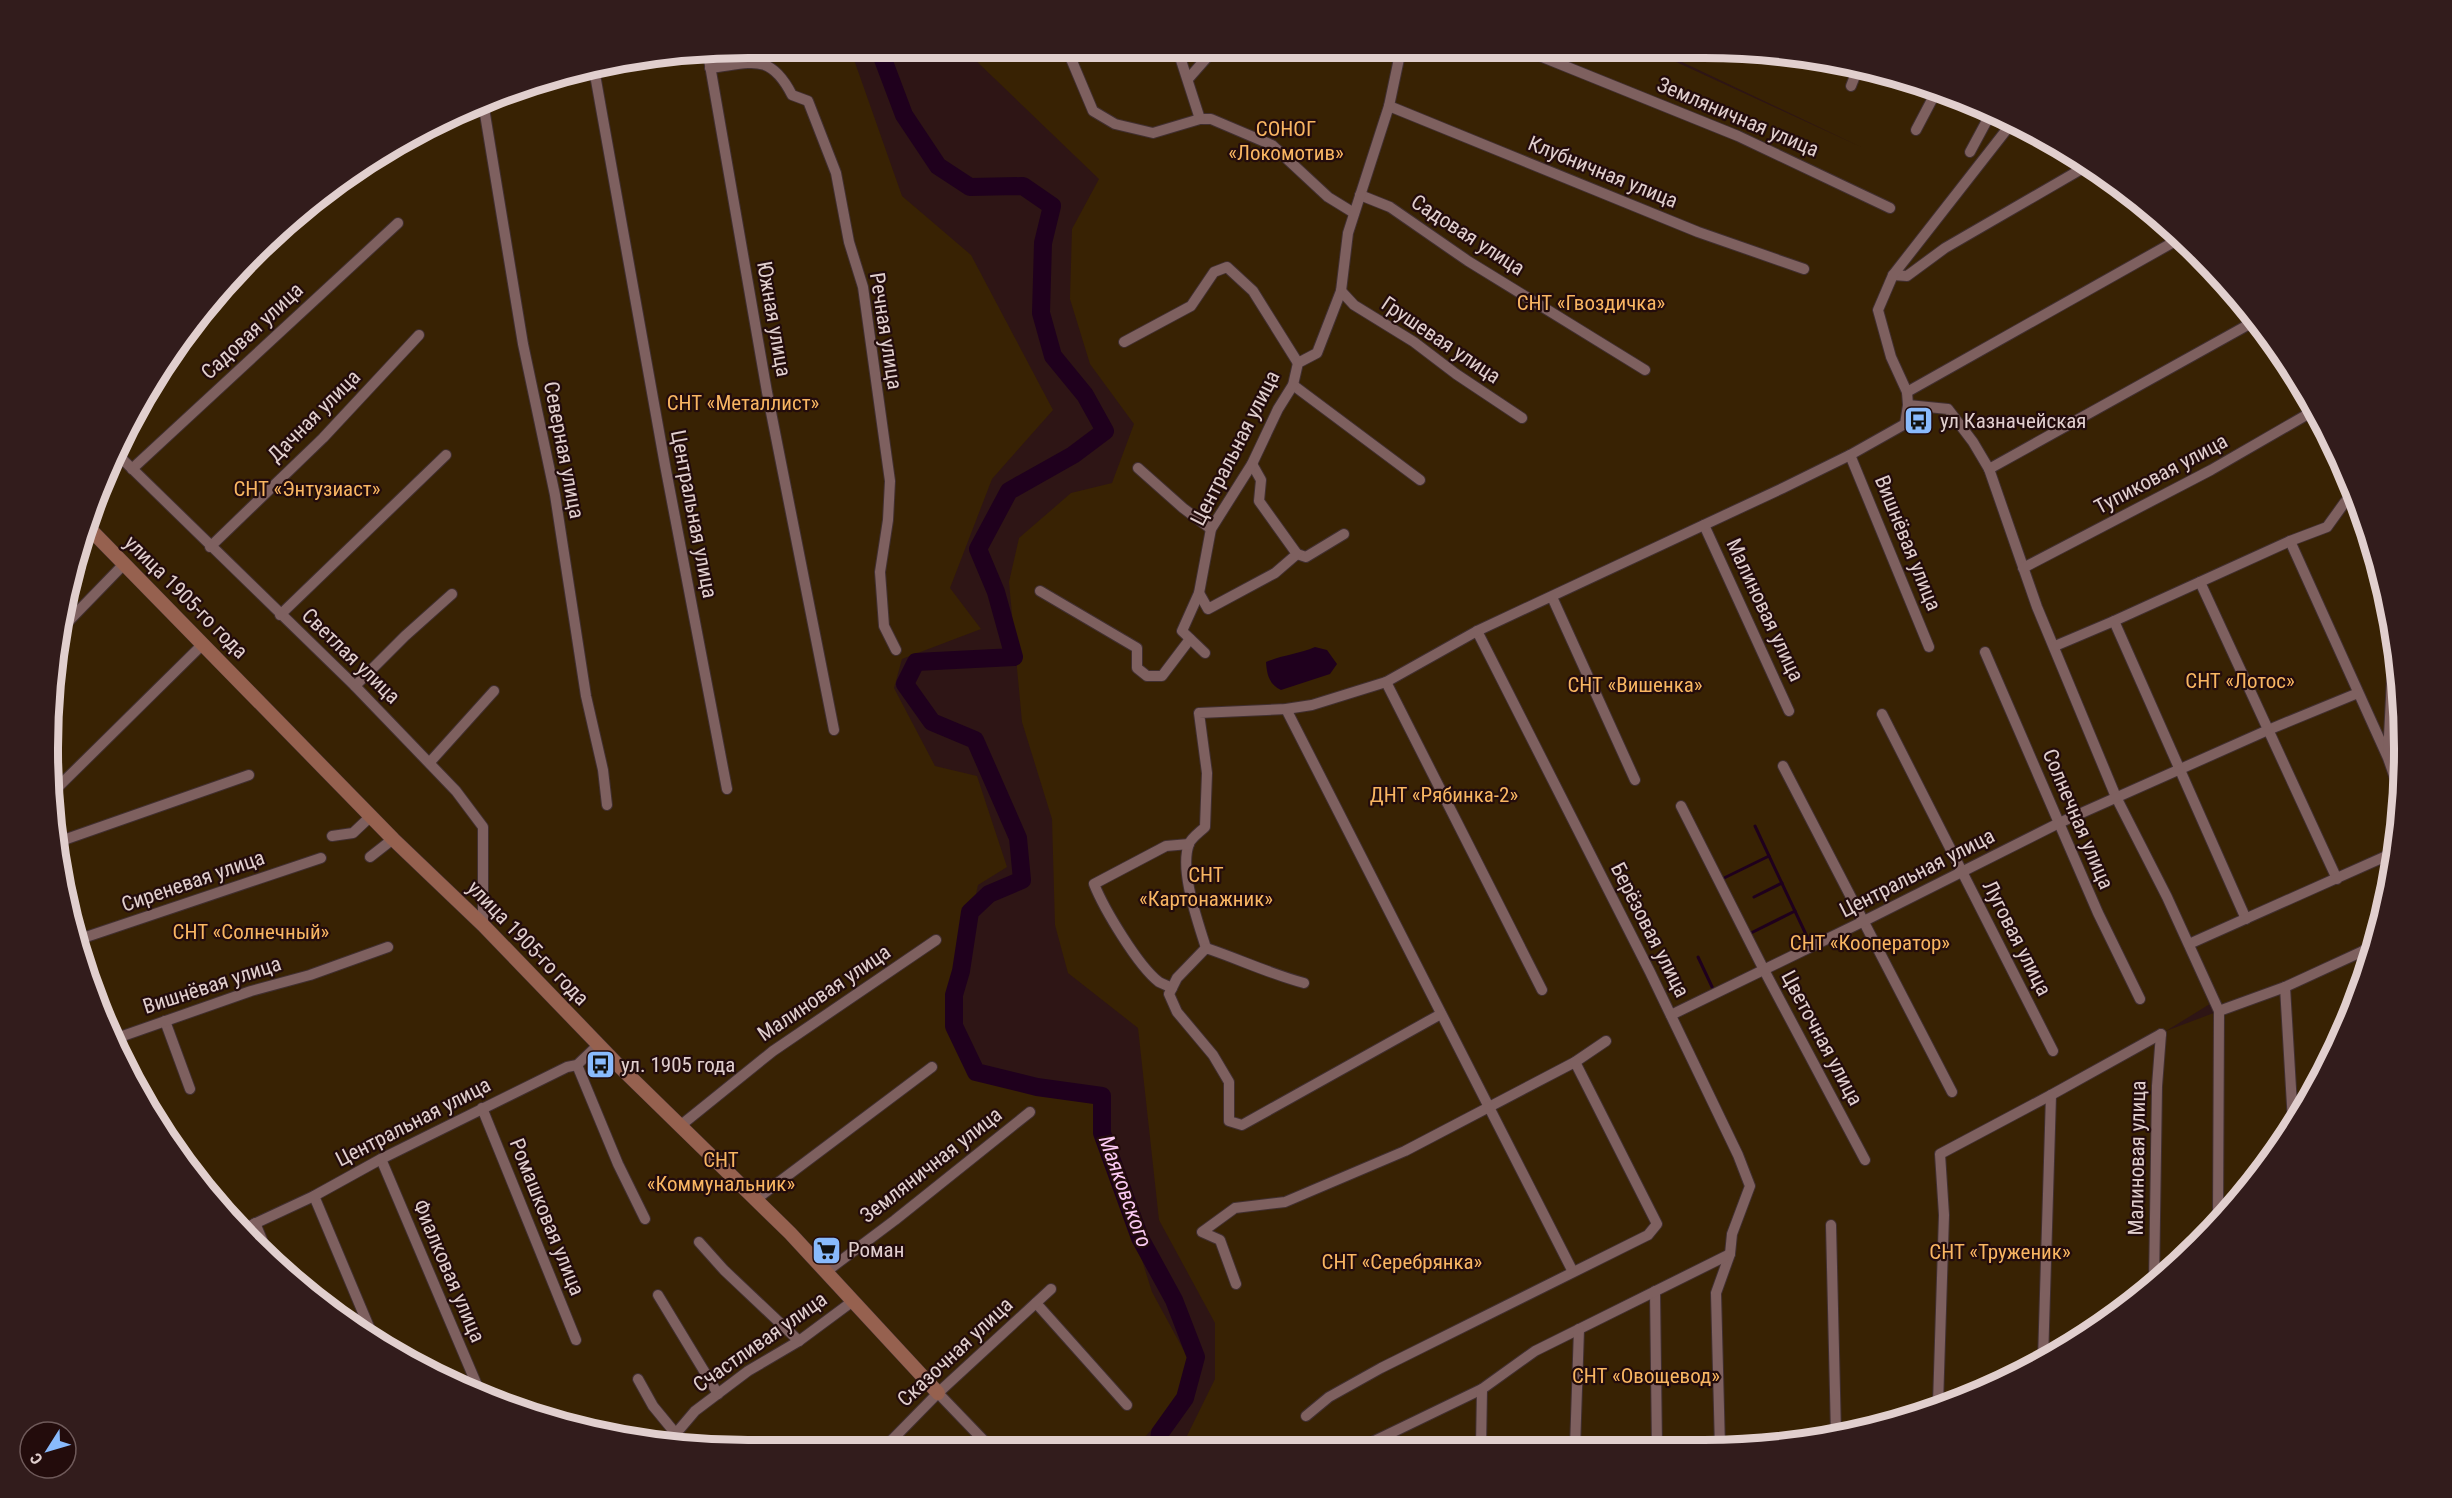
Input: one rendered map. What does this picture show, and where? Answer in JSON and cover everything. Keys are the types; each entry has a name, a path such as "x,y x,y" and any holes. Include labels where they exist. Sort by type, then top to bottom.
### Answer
{"street":[{"path":"1071,58 1093,111 1115,124 1153,134 1200,119 1211,119 1272,145 1328,197 1354,213"},
{"path":"1180,58 1200,119"},
{"path":"1188,79 1206,58"},
{"name":"Центральная улица","path":"1190,639 1182,631 1199,593 1210,529 1252,464 1278,409 1293,385 1298,363 1317,352 1341,291 1348,233 1389,106 1399,58"},
{"name":"Земляничная улица","path":"1545,58 1738,136 1890,208"},
{"name":"Южная улица","path":"709,60 767,392 834,730"},
{"name":"Речная улица","path":"710,68 753,63 769,65 783,77 792,95 808,101 836,173 849,242 863,287 890,481 888,520 880,572 884,626 896,650"},
{"name":"Центральная улица","path":"595,76 667,477 727,789"},
{"path":"1851,87 1855,76"},
{"path":"1916,130 1933,98"},
{"name":"Клубничная улица","path":"1389,106 1698,232 1804,269"},
{"name":"Северная улица","path":"485,111 523,344 555,495 586,696 603,770 607,806"},
{"path":"1970,152 1987,120"},
{"path":"1206,948 1191,902 1186,864 1189,843 1205,827 1207,773 1199,712 1286,709 1312,705 1386,682 1477,631 1850,455 1905,424 1908,405 1906,392 1891,357 1878,310 1893,275 2007,129"},
{"path":"1893,275 1907,276 1945,248 2079,170"},
{"name":"Садовая улица","path":"1360,195 1390,207 1468,261 1644,370"},
{"name":"Садовая улица","path":"132,469 398,223"},
{"path":"1906,392 2172,243"},
{"path":"1124,342 1191,306 1214,272 1227,267 1253,291 1298,363"},
{"name":"Грушевая улица","path":"1341,291 1354,305 1414,342 1456,374 1522,418"},
{"path":"1989,469 2248,325"},
{"name":"Дачная улица","path":"210,547 323,438 419,335"},
{"path":"1293,385 1420,480"},
{"path":"1908,405 1948,409 1973,442 1989,469 2037,608 2055,646 2116,796 2189,944 2219,1011 2218,1208"},
{"name":"Тупиковая улица","path":"2023,568 2211,470 2307,415"},
{"path":"280,615 446,455"},
{"name":"Вишнёвая улица","path":"1850,455 1929,646"},
{"name":"Светлая улица","path":"123,460 430,762 483,827 483,925"},
{"path":"1252,464 1261,480 1259,501 1297,554 1306,557 1344,534"},
{"path":"1138,468 1210,529"},
{"path":"2055,646 2290,541 2327,527 2347,501"},
{"name":"Малиновая улица","path":"1704,525 1789,711"},
{"name":"улица 1905-го года","path":"93,533 393,839 483,925 598,1045 827,1271 938,1393"},
{"path":"2290,541 2393,772"},
{"path":"1199,593 1208,609 1275,573 1297,554"},
{"path":"71,618 124,564"},
{"path":"2200,582 2337,879"},
{"path":"1040,591 1137,648 1137,668 1147,676 1162,676 1190,639 1205,653"},
{"path":"355,686 405,636 452,594"},
{"path":"1552,597 1635,780"},
{"path":"2114,621 2246,919"},
{"name":"Берёзовая улица","path":"1477,631 1671,1015 1738,1155 1750,1186 1732,1234 1730,1254 1716,1293 1720,1439"},
{"path":"60,785 203,644"},
{"name":"Солнечная улица","path":"1984,652 2098,913 2140,999"},
{"path":"1386,682 1542,990"},
{"path":"430,762 494,691"},
{"name":"Центральная улица","path":"1671,1015 2116,796 2358,693"},
{"path":"2388,758 2391,695"},
{"path":"1286,709 1572,1270"},
{"name":"Луговая улица","path":"1881,714 2053,1051"},
{"path":"1783,765 1952,1092"},
{"path":"64,839 249,775"},
{"name":"Цветочная улица","path":"1681,806 1764,970 1865,1160"},
{"path":"332,836 353,833 371,816"},
{"path":"370,857 393,839"},
{"path":"1172,988 1160,982 1140,962 1099,897 1094,884 1166,846 1189,843"},
{"path":"2189,944 2385,857"},
{"name":"Сиреневая улица","path":"85,937 321,858"},
{"name":"Малиновая улица","path":"680,1126 772,1051 936,940"},
{"name":"Вишнёвая улица","path":"122,1036 251,991 310,975 388,947"},
{"path":"1206,948 1178,978 1169,994 1177,1012 1213,1055 1229,1082 1229,1121 1242,1125 1441,1014"},
{"path":"1206,948 1239,958 1280,977 1304,983"},
{"path":"2219,1011 2285,987 2363,951"},
{"path":"2285,987 2292,1108"},
{"path":"165,1021 189,1089"},
{"name":"Малиновая улица","path":"2051,1095 2162,1034 2157,1086 2154,1271"},
{"path":"1236,1284 1220,1240 1202,1232 1236,1208 1285,1202 1405,1152 1575,1062 1606,1041"},
{"name":"Центральная улица","path":"250,1225 314,1196 482,1108 567,1067 577,1065 598,1045"},
{"path":"1306,1416 1329,1397 1381,1368 1572,1270 1648,1234 1657,1224 1575,1062"},
{"path":"577,1065 618,1164 645,1218"},
{"path":"755,1200 932,1067"},
{"path":"1938,1398 1944,1215 1940,1154 2051,1095 2043,1349"},
{"name":"Ромашковая улица","path":"482,1108 576,1340"},
{"name":"Земляничная улица","path":"827,1271 1030,1112"},
{"name":"Фиалковая улица","path":"381,1159 476,1383"},
{"path":"314,1196 368,1325"},
{"path":"255,1223 261,1237"},
{"path":"1831,1224 1836,1426"},
{"path":"699,1242 724,1270 798,1341"},
{"path":"1381,1440 1482,1389 1535,1351 1730,1254"},
{"name":"Сказочная улица","path":"892,1440 938,1393 1051,1289"},
{"path":"1656,1291 1656,1440"},
{"path":"658,1295 718,1394"},
{"name":"Счастливая улица","path":"676,1434 695,1411 748,1371 798,1341 853,1301"},
{"path":"1036,1303 1127,1406"},
{"path":"1575,1440 1579,1329"},
{"path":"638,1379 653,1406 676,1434"},
{"path":"1481,1440 1482,1389"},
{"path":"938,1393 983,1440"}],"green space":[{"path":"853,58 902,196 971,255 1053,410 992,479 950,588 981,629 902,659 894,688 935,766 977,776 1007,867 978,885 954,995 954,1026 976,1072 1102,1096 1103,1135 1152,1292 1189,1360 1174,1404 1144,1440 704,1438 659,1434 614,1426 527,1403 485,1387 404,1347 329,1297 261,1237 230,1204 175,1133 151,1094 111,1013 95,971 82,928 64,839 58,749 60,704 64,659 82,570 111,485 130,444 175,365 201,329 261,261 294,230 365,175 404,151 485,111 527,95 614,72 659,64 704,60"},
{"path":"973,58 1668,58 1861,147 1673,58 1793,64 1882,82 1967,111 2048,151 2123,201 2191,261 2222,294 2277,365 2301,404 2341,485 2357,527 2370,570 2388,659 2394,749 2392,794 2388,839 2370,928 2341,1013 2322,1054 2277,1133 2251,1169 2191,1237 2158,1268 2087,1323 2048,1347 1967,1387 1882,1416 1793,1434 1703,1440 1185,1440 1215,1379 1215,1323 1159,1220 1138,1028 1068,973 1055,925 1052,819 1022,722 1009,582 1019,538 1071,493 1112,483 1134,424 1090,364 1070,299 1072,229 1099,179","holes":["2218,999 2219,1011 2166,1031"]}],"shaded area":[{"path":"1315,647 1327,650 1337,664 1330,674 1281,690 1271,682 1266,662"}],"waterway":[{"name":"Маяковского","path":"883,58 904,115 938,166 970,187 1023,186 1052,206 1043,243 1041,313 1053,356 1085,395 1105,431 1073,455 1009,491 978,549 996,592 1014,657 916,662 905,684 932,722 975,740 1018,838 1022,880 989,894 970,912 961,971 954,995 954,1026 976,1072 1037,1087 1102,1096 1102,1133 1140,1238 1174,1300 1196,1357 1185,1398 1160,1433 1159,1440"},
{"path":"1755,826 1810,943"},
{"path":"1722,879 1769,856"},
{"path":"1754,897 1782,883"},
{"path":"1749,934 1795,911"},
{"path":"1698,957 1714,991"}],"place":[{"name":"ул Казначейская","path":"1919,421"},
{"name":"ул. 1905 года","path":"600,1065"},
{"name":"Роман","path":"827,1250"}],"park label":[{"name":"СОНОГ «Локомотив»","path":"1286,141"},
{"name":"СНТ «Гвоздичка»","path":"1591,303"},
{"name":"СНТ «Металлист»","path":"743,403"},
{"name":"СНТ «Энтузиаст»","path":"307,489"},
{"name":"СНТ «Лотос»","path":"2240,681"},
{"name":"СНТ «Вишенка»","path":"1635,685"},
{"name":"ДНТ «Рябинка-2»","path":"1444,795"},
{"name":"СНТ «Картонажник»","path":"1206,887"},
{"name":"СНТ «Солнечный»","path":"251,932"},
{"name":"СНТ «Кооператор»","path":"1870,943"},
{"name":"СНТ «Коммунальник»","path":"721,1172"},
{"name":"СНТ «Труженик»","path":"2000,1252"},
{"name":"СНТ «Серебрянка»","path":"1402,1262"},
{"name":"СНТ «Овощевод»","path":"1646,1376"}]}
